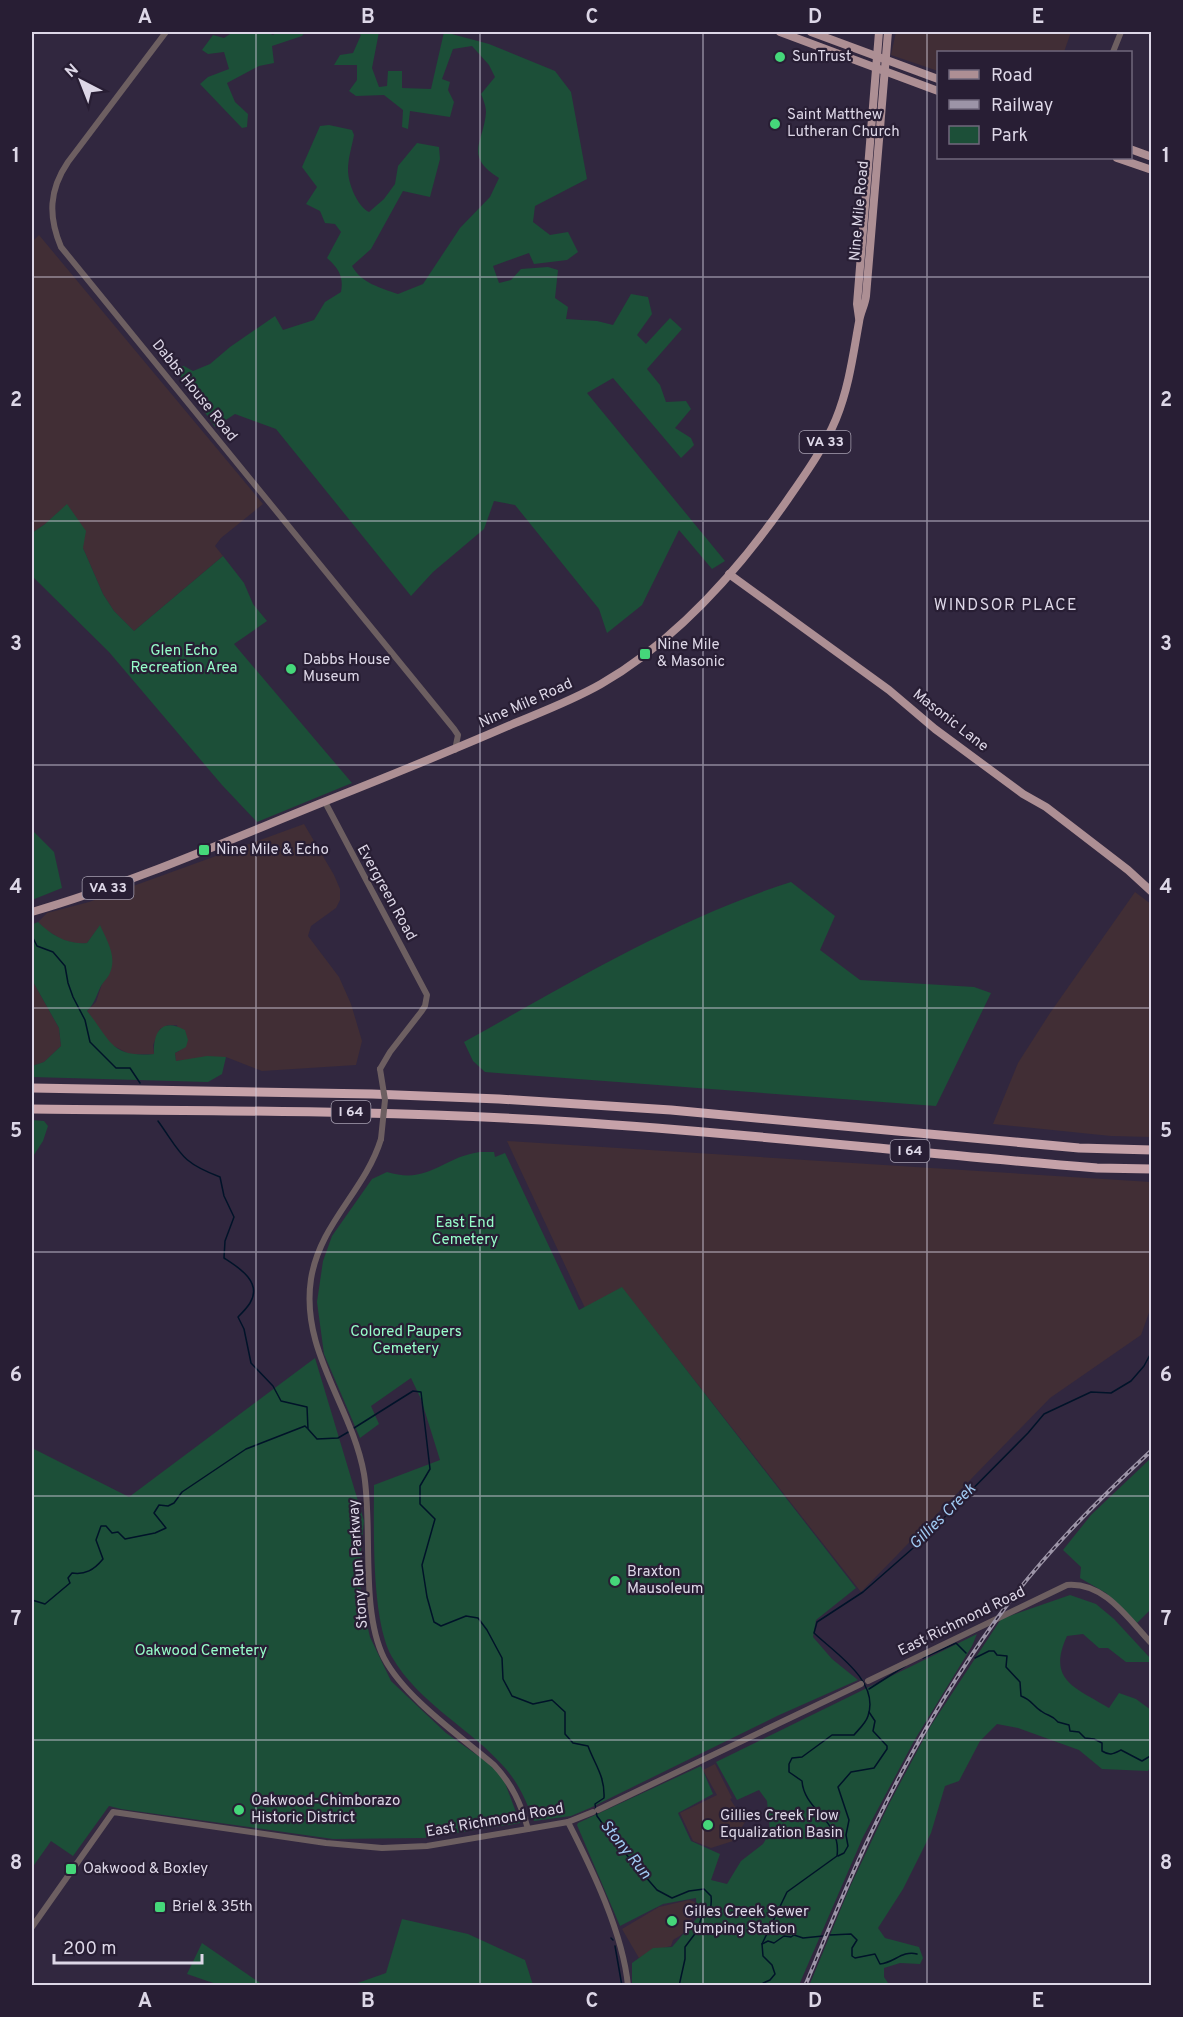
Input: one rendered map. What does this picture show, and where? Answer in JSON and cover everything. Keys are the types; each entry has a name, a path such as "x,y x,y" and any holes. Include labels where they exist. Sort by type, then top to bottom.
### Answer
{"highway":[{"name":"I 64","path":"32,1088 372,1094 510,1099 671,1110 1079,1148 1152,1150"},
{"name":"I 64","path":"32,1109 385,1113 514,1118 669,1129 1097,1168 1152,1169"}],"main road":[{"path":"780,32 937,90"},
{"path":"811,32 937,77"},
{"name":"Nine Mile Road","path":"32,912 147,873 455,750 579,696 603,683 645,654 729,574 775,518 824,444 836,418 848,382 867,287 880,68 876,56 879,32"},
{"name":"Nine Mile Road","path":"880,68 885,59 888,32"},
{"path":"1132,149 1152,157"},
{"path":"1120,159 1152,170"},
{"name":"Masonic Lane","path":"729,574 889,690 935,729 1087,838 1152,892"}],"street":[{"name":"Dabbs House Road","path":"166,32 58,178 51,205 52,222 57,237 66,254 454,729 458,735 455,750"},
{"path":"1113,51 1121,32"},
{"name":"Evergreen Road","path":"325,802 427,995 425,1006 382,1063 380,1069"},
{"name":"Stony Run Parkway","path":"380,1069 385,1100 381,1139 374,1161 333,1221 317,1256 311,1281 312,1331 319,1355 352,1433 363,1470 374,1628 383,1656 404,1686 501,1772 516,1794 528,1829"},
{"name":"East Richmond Road","path":"32,1927 113,1812 326,1843 372,1847 427,1846 568,1822 596,1811 1067,1585 1080,1584 1099,1592 1117,1607 1152,1644"},
{"path":"568,1822 588,1861 620,1942 626,1962 628,1986"}],"shaded area":[{"path":"896,32 1071,32 1064,51 937,51 937,71 891,55"},
{"path":"39,235 263,504 221,538 215,546 223,556 134,631 114,611 103,594 67,505 32,533 32,242"},
{"path":"304,824 340,889 340,900 336,908 311,926 308,936 339,977 351,1004 362,1041 356,1065 262,1071 226,1057 176,1061 175,1053 179,1051 177,1025 168,1025 160,1029 153,1045 154,1054 129,1054 110,1044 87,1011 96,1002 102,984 108,976 100,926 87,943 79,944 63,940 46,930 38,922 47,913 89,902"},
{"path":"1135,892 1151,904 1151,1137 1111,1136 993,1124 1018,1063 1050,1013"},
{"path":"32,980 59,1028 61,1046 44,1062 32,1066"},
{"path":"507,1141 1151,1182 1151,1307 1141,1335 1050,1398 861,1592 622,1288 585,1308"},
{"path":"715,1764 732,1798 730,1799 745,1822 733,1841 711,1848 693,1841 680,1813 717,1795 703,1770"},
{"path":"689,1900 695,1902 690,1926 673,1940 671,1946 651,1951 639,1958 622,1929 659,1907"}],"green space":[{"path":"233,32 267,32 273,35 277,32 305,32 302,36 272,46 274,63 259,66 227,83 235,102 248,114 247,127 242,128 200,84 208,77 229,69 224,52 208,54 202,50 213,35 224,38"},
{"path":"356,32 379,32 372,68 379,87 387,86 388,71 402,71 402,88 431,89 444,32 489,44 555,71 571,92 587,179 535,206 533,222 550,235 568,232 578,252 567,260 534,264 529,253 493,266 499,283 511,280 521,269 548,267 558,270 555,298 568,307 566,319 597,321 613,325 631,294 648,297 652,314 637,335 646,344 670,318 682,329 647,369 660,385 666,402 686,401 691,409 675,428 691,438 694,445 681,458 613,378 587,393 725,561 712,569 679,530 642,605 607,633 599,609 515,505 494,501 484,529 433,572 411,596 276,429 235,414 215,427 174,367 184,366 193,371 210,364 275,316 283,330 314,320 325,302 341,292 342,281 339,273 327,258 341,232 335,224 325,223 320,211 306,204 317,187 302,167 320,126 329,125 352,130 354,135 348,175 357,200 369,212 384,199 395,184 398,166 417,143 439,147 440,159 430,197 403,191 371,249 352,266 361,277 378,287 398,294 423,284 460,228 490,197 499,178 482,163 478,148 486,112 481,94 495,77 489,65 472,46 453,49 442,79 450,82 448,90 454,102 450,117 410,111 408,129 402,127 403,110 384,95 356,96 349,91 357,80 357,65 334,65 340,55 353,53 361,35"},
{"name":"Glen Echo Recreation Area","path":"67,504 86,531 83,548 103,594 114,611 134,631 223,556 244,583 253,604 267,621 234,644 352,783 257,822 222,785 109,652 32,576 32,533"},
{"path":"32,830 54,852 62,888 32,900"},
{"path":"791,882 835,916 820,950 860,980 974,987 991,993 936,1106 485,1072 473,1061 464,1042 583,975 706,914"},
{"path":"38,922 60,938 80,943 87,943 100,925 112,955 112,962 108,976 87,1011 113,1045 128,1053 154,1054 157,1033 165,1026 177,1026 185,1030 188,1040 186,1047 175,1053 176,1061 207,1056 226,1057 222,1074 208,1082 32,1077 32,1066 44,1062 61,1046 59,1028 32,980 32,929 33,924"},
{"path":"32,1120 44,1121 48,1126 43,1141 32,1158"},
{"path":"480,1152 494,1152 495,1157 505,1153 579,1310 622,1287 856,1588 816,1620 813,1637 832,1659 858,1680 777,1716 590,1808 571,1816 534,1821 511,1775 478,1741 416,1689 392,1657 385,1641 380,1621 375,1574 374,1485 440,1460 421,1399 411,1378 371,1406 379,1424 360,1438 324,1354 317,1302 323,1261 332,1236 372,1179 387,1172 401,1175 425,1173 455,1159"},
{"name":"Oakwood Cemetery","path":"315,1358 364,1521 360,1561 361,1599 370,1637 391,1681 446,1733 501,1772 520,1823 424,1838 333,1839 109,1806 73,1856 51,1841 32,1868 32,1448 129,1497"},
{"path":"1151,1458 1151,1609 1137,1623 1106,1593 1080,1578 1081,1567 1063,1550 1091,1515"},
{"path":"1070,1595 1096,1604 1114,1619 1151,1659 1151,1662 1126,1662 1108,1648 1099,1648 1083,1634 1067,1636 1061,1651 1060,1663 1068,1681 1109,1708 1119,1693 1136,1699 1151,1710 1151,1765 1148,1771 1102,1769 1079,1750 1018,1728 997,1724 980,1741 959,1781 945,1786 931,1833 903,1889 878,1928 885,1938 919,1947 923,1958 920,1964 900,1963 884,1968 884,1977 888,1983 885,1985 809,1986 849,1889 889,1804 930,1727 1001,1619"},
{"path":"977,1634 914,1741 863,1837 799,1985 632,1985 632,1963 653,1948 672,1947 697,1918 696,1898 663,1904 620,1926 578,1823 701,1766 713,1794 678,1813 691,1841 720,1854 711,1880 727,1884 741,1861 763,1844 770,1832 767,1801 759,1790 737,1800 716,1762"},
{"path":"402,1919 468,1934 525,1960 533,1985 352,1985 386,1973"},
{"path":"202,1943 263,1985 219,1985 187,1974"}],"waterway":[{"path":"32,936 37,946 53,952 65,966 68,983 85,1020 90,1042 116,1068 130,1068 140,1083"},
{"path":"158,1121 177,1149 189,1161 220,1177 224,1196 234,1217 225,1241 224,1258 247,1276 253,1288 250,1303 238,1317 244,1329 251,1363 273,1386 281,1401 307,1407 308,1429 317,1439 338,1438 350,1431"},
{"name":"Gillies Creek","path":"757,1986 770,1980 775,1974 772,1965 763,1956 762,1944 787,1892 837,1856 834,1833 809,1800 802,1781 789,1772 789,1764 792,1758 802,1757 832,1735 854,1735 868,1716 870,1703 868,1691 853,1669 814,1633 817,1622 863,1592 920,1542 1044,1414 1091,1392 1111,1393 1131,1381 1144,1366 1152,1351"},
{"name":"Stony Run","path":"354,1428 413,1391 421,1392 430,1469 420,1486 420,1504 435,1519 422,1565 434,1622 441,1626 466,1616 478,1618 502,1658 503,1679 512,1696 533,1704 552,1700 565,1712 565,1734 573,1743 588,1746 604,1790 604,1798 595,1804 597,1816 618,1845 657,1890 672,1898 689,1891 704,1889 711,1896 710,1908 702,1916 697,1931 685,1947 685,1959 679,1986"},
{"path":"32,1600 45,1604 70,1583 68,1578 72,1573 85,1572 100,1563 103,1559 96,1540 101,1526 106,1526 112,1533 118,1532 125,1539 155,1533 166,1528 154,1513 159,1505 168,1506 174,1503 182,1492 246,1449 305,1426 307,1428"},
{"path":"923,1658 956,1643 966,1653"},
{"path":"975,1658 989,1651 1007,1656 1006,1667 1020,1682 1021,1696 1058,1722 1069,1725 1070,1731 1079,1732 1085,1738 1102,1743 1102,1751 1105,1753 1111,1754 1121,1750 1142,1761 1152,1755"},
{"path":"869,1689 905,1666"},
{"name":"Gillies Creek","path":"838,1856 844,1853 848,1846 846,1835 849,1820 838,1787 851,1772 874,1768 887,1749 887,1746 873,1731 875,1721 869,1712"},
{"path":"830,1935 851,1934 857,1940 852,1948 852,1956 855,1958 875,1954 880,1964 902,1955 917,1954"},
{"path":"762,1944 768,1941 774,1943 784,1936 794,1935 803,1938 823,1936"},
{"path":"615,1946 622,1986"}],"railway":[{"path":"805,1986 876,1823 917,1745 963,1669 1031,1574 1089,1510 1152,1450"}],"place":[{"name":"SunTrust","path":"780,57"},
{"name":"Saint Matthew Lutheran Church","path":"775,124"},
{"name":"Nine Mile & Masonic","path":"645,654"},
{"name":"Dabbs House Museum","path":"291,669"},
{"name":"Nine Mile & Echo","path":"204,850"},
{"name":"Braxton Mausoleum","path":"615,1581"},
{"name":"Oakwood-Chimborazo Historic District","path":"239,1810"},
{"name":"Gillies Creek Flow Equalization Basin","path":"708,1825"},
{"name":"Oakwood & Boxley","path":"71,1869"},
{"name":"Briel & 35th","path":"160,1907"},
{"name":"Gilles Creek Sewer Pumping Station","path":"672,1921"}],"district":[{"name":"WINDSOR PLACE","path":"1006,606"}],"park label":[{"name":"East End Cemetery","path":"465,1232"},
{"name":"Colored Paupers Cemetery","path":"406,1340"}]}
